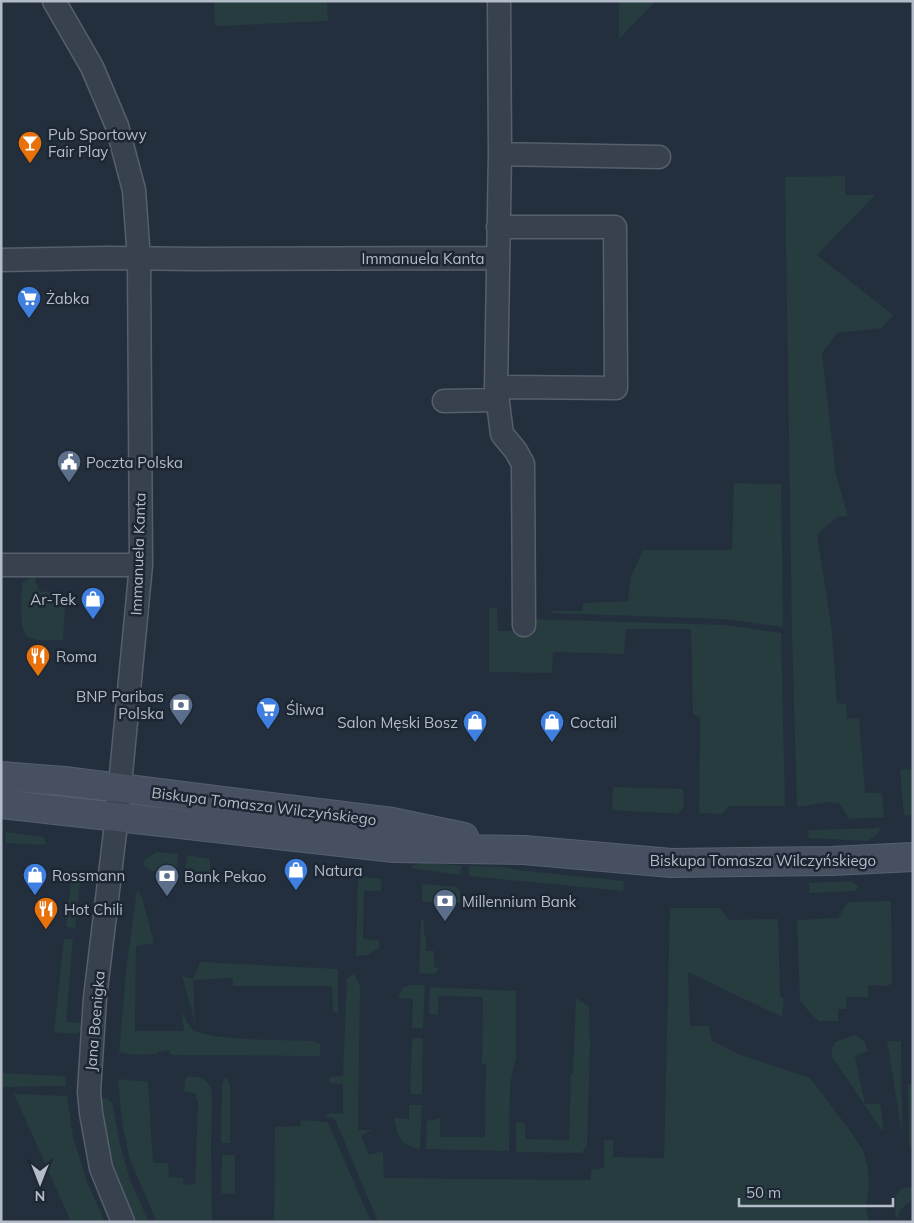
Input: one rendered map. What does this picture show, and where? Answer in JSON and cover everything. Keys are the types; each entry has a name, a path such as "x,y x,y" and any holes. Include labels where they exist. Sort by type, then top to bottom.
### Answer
{"street":[{"name":"Immanuela Kanta","path":"54,1 92,67 117,126 134,190 139,259 141,565 117,816"},
{"name":"Immanuela Kanta","path":"499,1 500,154 497,258 497,393 502,434 516,451 523,464 524,625"},
{"path":"500,154 659,156"},
{"path":"444,401 497,393 616,388 615,227 498,226"},
{"name":"Immanuela Kanta","path":"139,259 497,258"},
{"path":"1,260 139,259"},
{"path":"1,565 141,565"},
{"name":"Biskupa Tomasza Wilczyńskiego","path":"1,776 120,788 392,822 524,850"},
{"name":"Biskupa Tomasza Wilczyńskiego","path":"1,804 394,848 524,850 671,863 832,862 913,857"},
{"name":"Jana Boenigka","path":"117,816 95,998 89,1092 90,1113 101,1168 123,1222"}],"green space":[{"path":"214,1 327,1 328,21 215,26"},
{"path":"619,1 656,1 619,39"},
{"path":"845,176 845,195 875,195 817,255 893,315 882,328 837,333 822,353 836,475 848,516 837,517 817,534 832,632 837,703 846,704 847,719 859,718 865,793 882,793 884,817 849,819 839,803 828,802 797,807 792,634 785,177"},
{"path":"734,483 781,484 783,627 723,619 552,613 552,611 583,611 583,603 628,601 631,577 643,550 732,550"},
{"path":"34,576 39,591 66,594 63,640 35,640 28,637 25,633 21,604 22,583"},
{"path":"489,608 497,608 498,631 529,631 530,619 725,625 781,633 785,806 729,806 722,814 699,813 700,718 693,714 691,629 626,629 624,654 553,652 552,673 489,672"},
{"path":"913,769 913,815 904,816 900,770"},
{"path":"613,787 683,789 684,807 678,814 612,810"},
{"path":"881,828 868,841 808,838 809,830"},
{"path":"6,832 44,837 46,845 5,843"},
{"path":"156,852 178,854 177,873 158,873 143,865 145,860"},
{"path":"187,855 210,859 210,874 185,873"},
{"path":"421,862 462,866 460,875 410,868"},
{"path":"469,866 503,867 624,881 623,891 469,876"},
{"path":"358,876 382,879 381,891 364,891 363,939 379,940 379,948 368,955 356,956"},
{"path":"71,881 80,882 75,928 66,927"},
{"path":"851,881 859,887 855,891 809,893 809,883"},
{"path":"422,884 457,887 460,892 460,903 422,902"},
{"path":"137,889 142,897 154,943 136,946 135,1031 184,1031 182,1012 192,1029 200,1033 231,1038 314,1041 320,1044 320,1056 171,1055 169,1050 158,1052 158,1054 134,1055 119,1052 127,964"},
{"path":"891,901 892,983 888,986 868,985 868,997 846,997 846,1009 838,1009 838,1021 819,1021 800,1001 797,920 838,918 848,902"},
{"path":"670,908 720,908 729,920 778,919 780,996 784,999 782,1017 688,972 690,1026 709,1026 712,1041 738,1054 810,1078 863,1150 868,1169 869,1186 866,1206 869,1222 378,1222 335,1119 325,1116 331,1113 343,1114 343,1084 330,1083 330,1077 343,1076 347,978 354,974 360,986 358,1130 372,1130 361,1136 369,1155 383,1151 384,1178 591,1180 591,1170 604,1168 604,1140 613,1140 613,1157 664,1158"},
{"path":"421,919 424,921 426,951 434,951 434,967 439,968 435,974 419,973"},
{"path":"64,939 73,939 66,1022 82,1023 81,1030 76,1034 54,1032"},
{"path":"200,962 338,969 338,1013 333,1012 332,986 233,986 233,978 193,980 195,1023 182,976 193,979"},
{"path":"425,985 423,1028 412,1028 413,999 398,998 403,987"},
{"path":"430,987 516,991 516,1057 510,1084 509,1151 426,1149 427,1121 440,1118 440,1137 485,1137 486,1064 482,1064 483,997 438,996 438,1015 429,1014"},
{"path":"576,998 589,1007 590,1046 587,1147 581,1153 516,1152 516,1122 525,1123 525,1139 569,1140"},
{"path":"855,1035 864,1041 868,1051 855,1056 865,1104 880,1104 884,1129 881,1129 832,1057 832,1048 835,1042"},
{"path":"412,1038 423,1038 422,1094 410,1094"},
{"path":"887,1041 901,1041 902,1132"},
{"path":"1,1073 65,1076 66,1086 1,1087"},
{"path":"188,1076 203,1078 211,1087 212,1222 157,1222 130,1160 122,1122 118,1079 148,1082 153,1163 168,1163 169,1177 183,1178 183,1185 195,1184 198,1103 195,1093 184,1092 185,1081"},
{"path":"226,1076 230,1085 230,1143 221,1143 222,1084"},
{"path":"908,1084 913,1084 913,1149 909,1146"},
{"path":"14,1094 67,1096 73,1137 87,1182 105,1222 71,1222"},
{"path":"100,1098 107,1098 112,1103 120,1144 130,1180 149,1222 136,1222 124,1195 107,1146"},
{"path":"409,1105 422,1105 420,1149 404,1143 395,1124 394,1118 409,1119"},
{"path":"301,1120 328,1122 371,1222 274,1222 275,1127 300,1126"},
{"path":"222,1155 235,1155 235,1194 221,1193"},
{"path":"913,1187 913,1199 900,1210 898,1217 895,1217 896,1194 903,1188"}],"place":[{"name":"Pub Sportowy Fair Play","path":"30,164"},
{"name":"Żabka","path":"29,319"},
{"name":"Poczta Polska","path":"69,483"},
{"name":"Ar-Tek","path":"93,620"},
{"name":"Roma","path":"38,677"},
{"name":"BNP Paribas Polska","path":"181,726"},
{"name":"Śliwa","path":"268,730"},
{"name":"Salon Męski Bosz","path":"475,743"},
{"name":"Coctail","path":"552,743"},
{"name":"Natura","path":"296,891"},
{"name":"Rossmann","path":"35,896"},
{"name":"Bank Pekao","path":"167,897"},
{"name":"Millennium Bank","path":"445,922"},
{"name":"Hot Chili","path":"46,930"}]}
